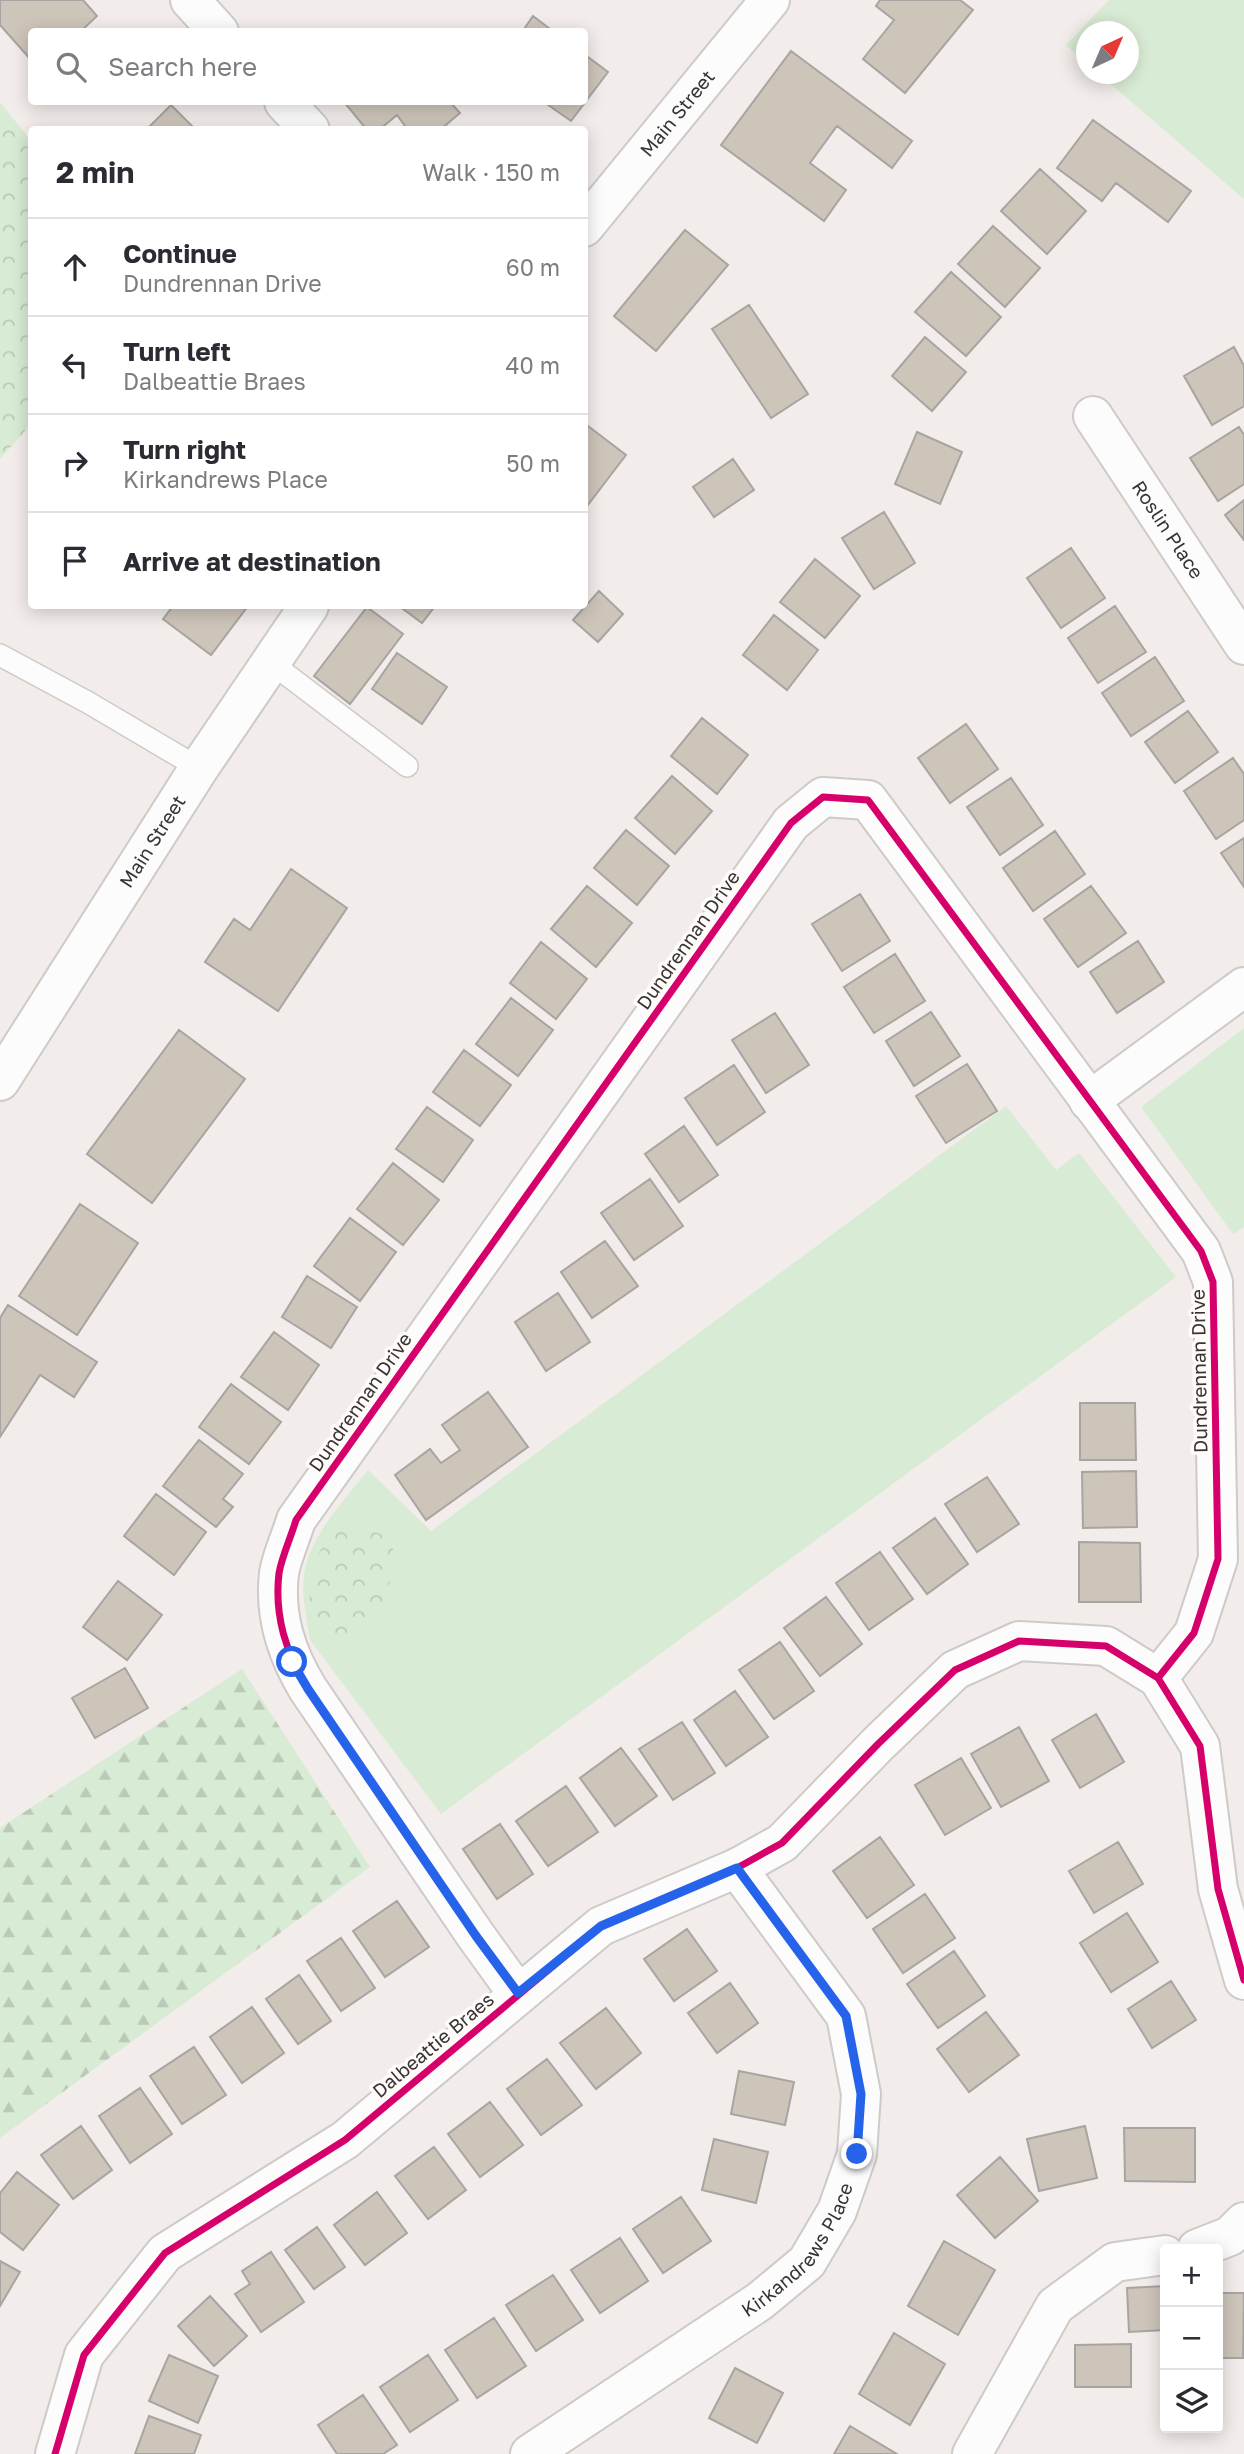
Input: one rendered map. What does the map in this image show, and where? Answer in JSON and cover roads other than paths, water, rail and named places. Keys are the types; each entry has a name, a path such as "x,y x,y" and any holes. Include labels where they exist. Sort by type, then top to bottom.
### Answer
{"street":[{"path":"190,0 215,28"},
{"name":"Main Street","path":"588,223 770,0"},
{"path":"287,105 306,126"},
{"name":"Roslin Place","path":"1093,416 1244,645"},
{"name":"Main Street","path":"0,1081 199,768 307,609"},
{"name":"Dundrennan Drive","path":"518,1993 476,1936 292,1662 279,1620 279,1572 296,1520 790,822 823,797 868,800 1201,1251 1213,1282 1218,1559 1194,1633 1158,1678"},
{"path":"1089,1101 1244,987"},
{"name":"Dalbeattie Braes","path":"55,2454 84,2355 165,2253 345,2140 601,1926 737,1868 782,1843 878,1744 955,1670 1019,1642 1106,1646 1158,1678"},
{"path":"1158,1678 1200,1746 1218,1889 1244,1980"},
{"name":"Kirkandrews Place","path":"548,2449 760,2301 807,2262 837,2211 857,2154 861,2094 846,2016 737,1868"},
{"path":"1210,2244 1230,2236 1244,2222"},
{"path":"972,2454 1055,2306 1115,2262 1160,2256"}],"lane":[{"path":"0,655 89,703 199,768"},
{"path":"270,662 407,766"}]}
